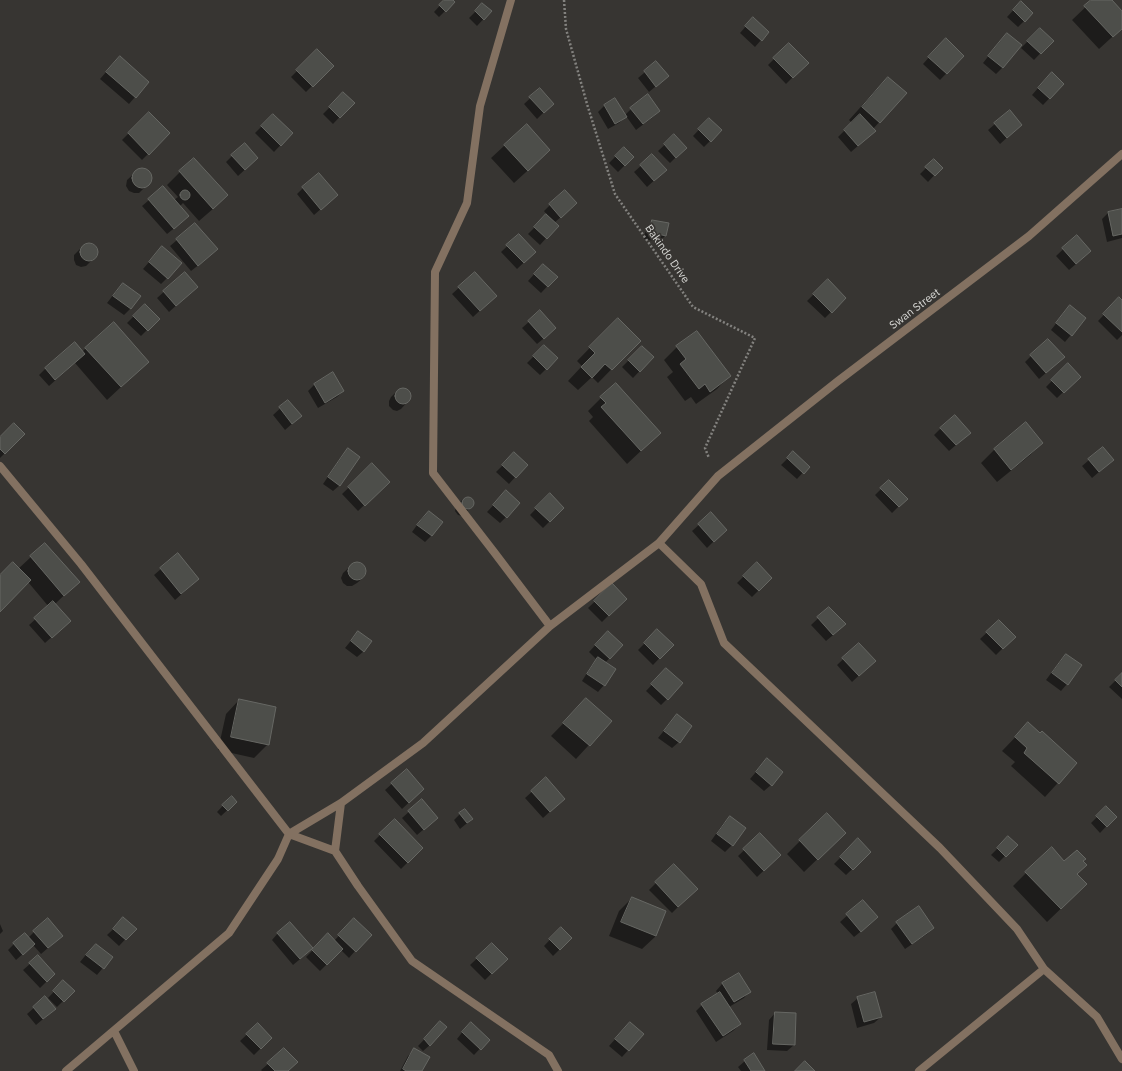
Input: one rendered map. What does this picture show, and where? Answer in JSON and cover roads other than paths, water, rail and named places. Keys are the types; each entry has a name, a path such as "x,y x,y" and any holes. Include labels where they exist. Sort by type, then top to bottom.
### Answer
{"street":[{"path":"511,0 480,106 467,203 435,272 433,473 550,626"},
{"name":"Swan Street","path":"289,834 341,803 424,743 550,626 659,543 718,476 838,381 1029,236 1122,154"},
{"path":"0,466 81,564 289,834 335,851 358,886 412,961 549,1055 558,1071"},
{"path":"659,543 701,584 724,642 940,848 1017,929 1044,969 1097,1017 1122,1059"},
{"path":"335,851 341,803"},
{"path":"66,1071 229,933 278,859 289,834"},
{"path":"919,1071 1044,969"},
{"path":"114,1031 134,1071"}]}
